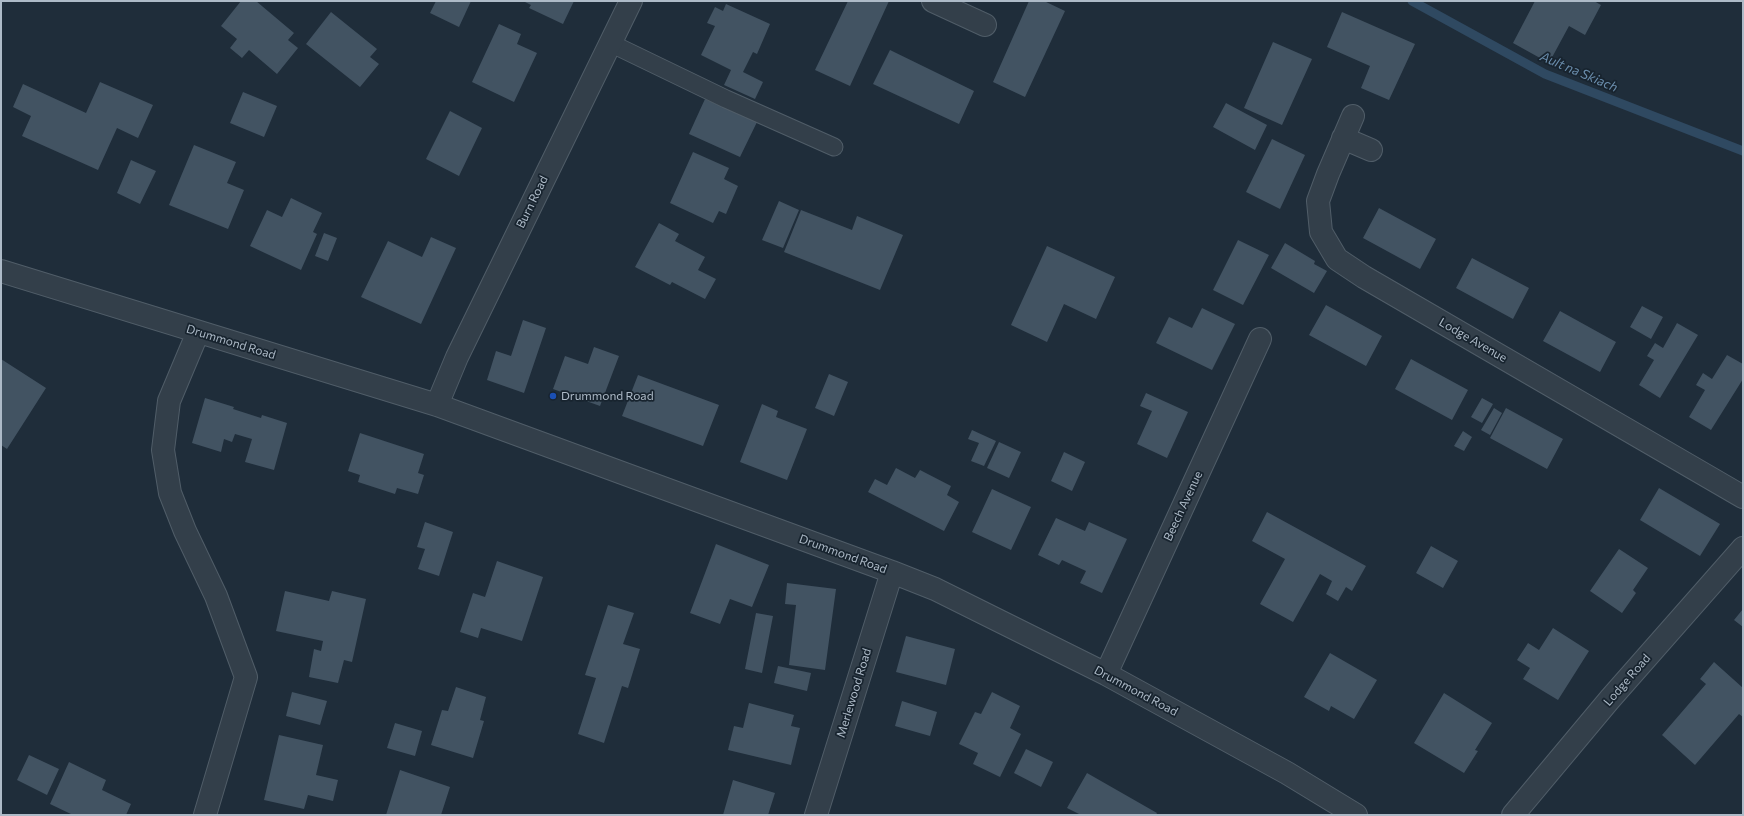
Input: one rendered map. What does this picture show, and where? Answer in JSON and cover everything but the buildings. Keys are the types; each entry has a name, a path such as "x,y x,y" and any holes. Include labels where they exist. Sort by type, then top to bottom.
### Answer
{"street":[{"name":"Burn Road","path":"437,405 457,357 631,1"},
{"path":"933,1 985,25"},
{"name":"Lodge Avenue","path":"1353,116 1318,201 1321,232 1337,259 1364,277 1743,497"},
{"path":"1343,138 1371,150"},
{"name":"Drummond Road","path":"1,271 437,405 892,572 942,593 1106,674 1287,773 1356,815"},
{"path":"198,332 169,401 163,450 170,493 185,531 216,596 246,677 205,815"},
{"name":"Beech Avenue","path":"1106,674 1260,339"},
{"name":"Lodge Road","path":"1513,815 1610,699 1743,548"},
{"name":"Merlewood Road","path":"816,815 892,572"}],"lane":[{"path":"610,43 726,100 834,147"}],"waterway":[{"name":"Ault na Skiach","path":"1412,1 1545,74 1743,151"}],"place":[{"name":"Drummond Road","path":"553,396"}]}
